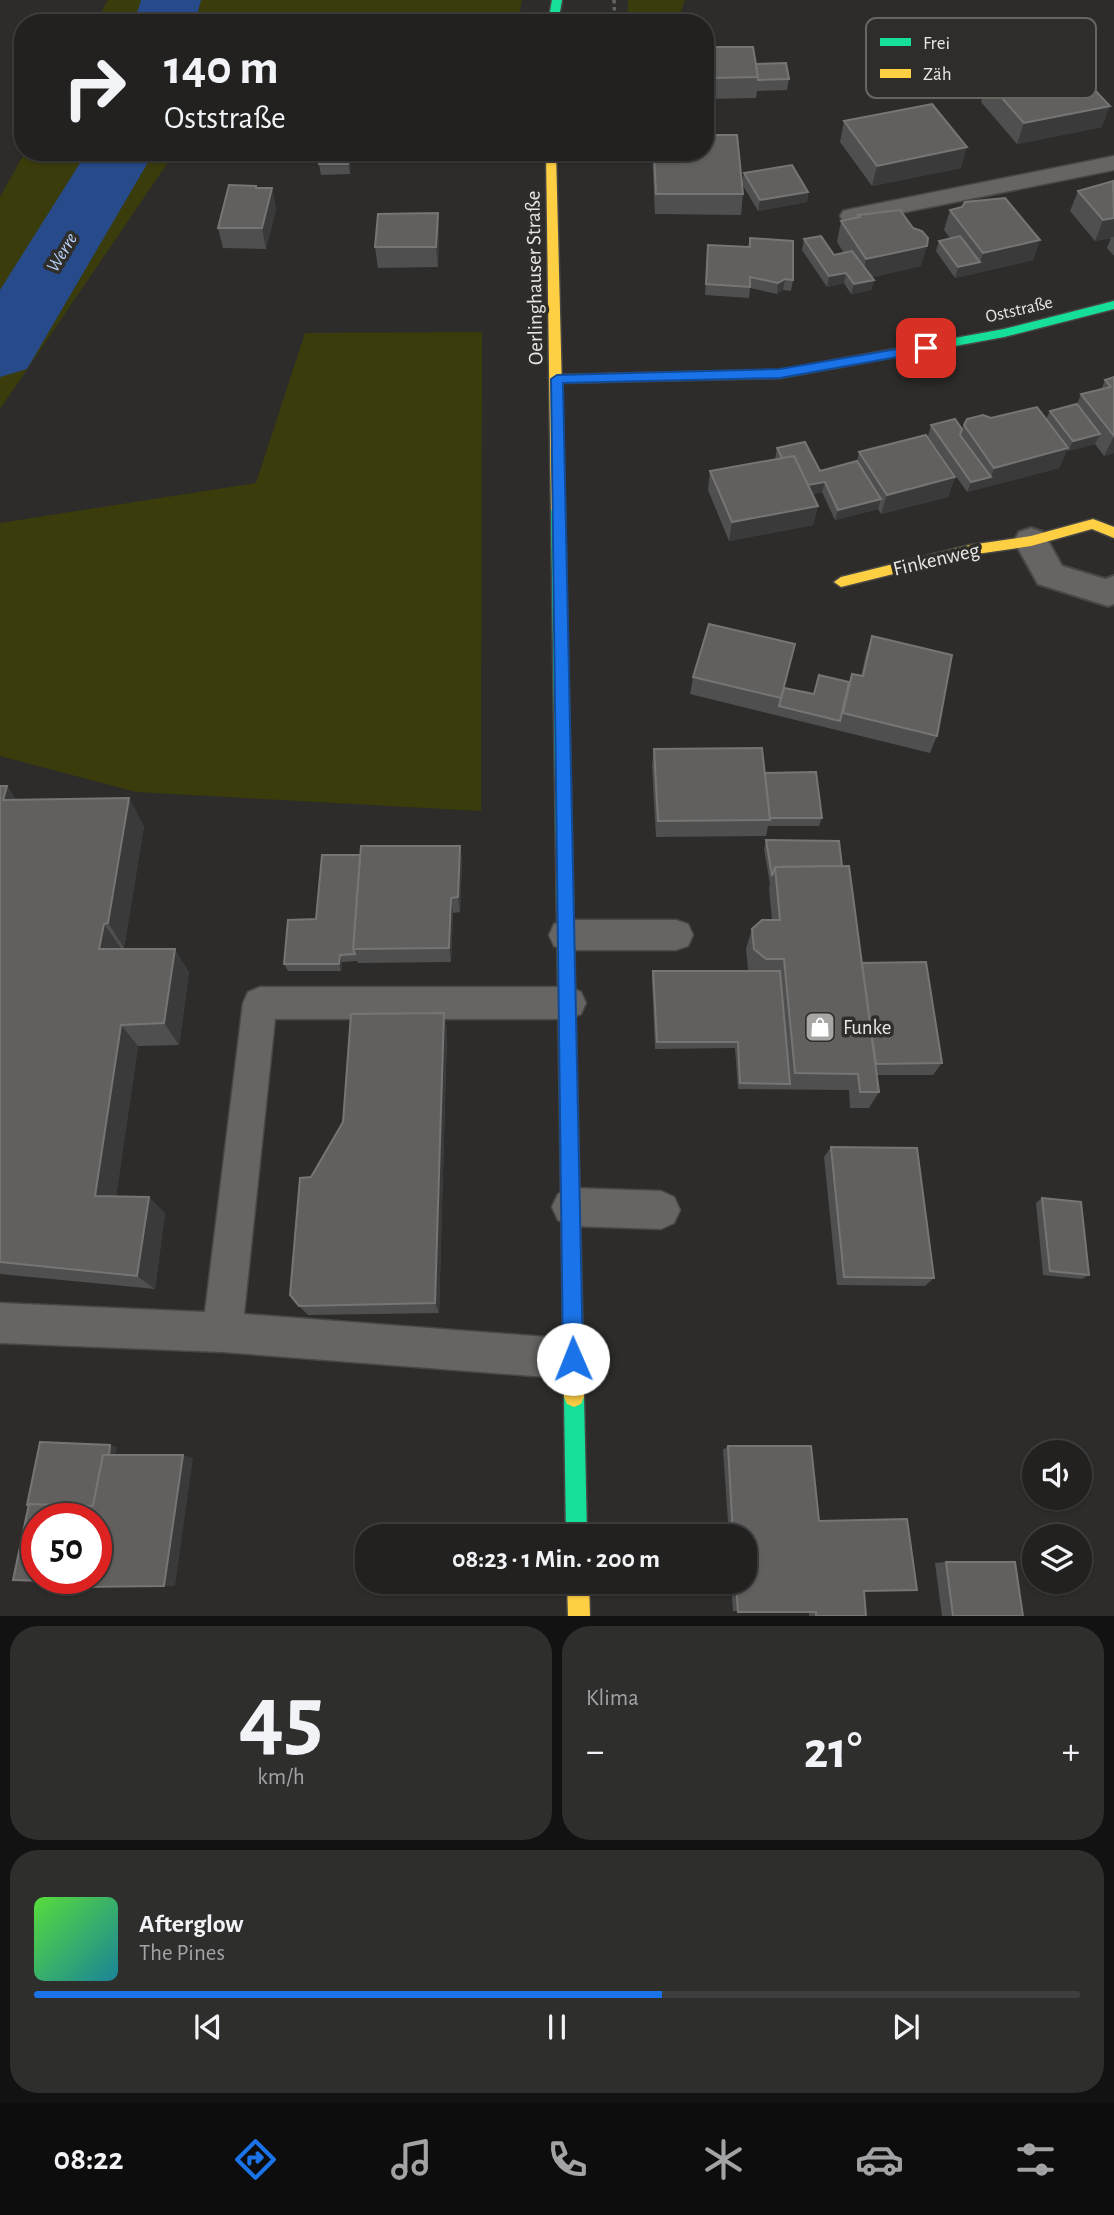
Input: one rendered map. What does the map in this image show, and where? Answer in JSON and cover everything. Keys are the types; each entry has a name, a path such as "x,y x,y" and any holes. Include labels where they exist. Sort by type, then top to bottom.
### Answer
{"main road":[{"name":"Oerlinghauser Straße","path":"551,161 577,1524"},
{"name":"Oststraße","path":"557,379 780,374 1004,333 1114,305"},
{"name":"Finkenweg","path":"842,582 970,550 1031,541 1093,524 1114,533"},
{"path":"578,1594 579,1616"}],"street":[{"path":"1031,541 1050,575 1108,593 1114,589"}],"lane":[{"path":"851,216 1114,163"},
{"path":"566,935 676,935"},
{"path":"222,1332 260,1003 569,1003"},
{"path":"571,1207 661,1210"},
{"path":"0,1323 222,1332 573,1359"}],"shaded area":[{"path":"108,0 522,0 520,14 100,14"},
{"path":"628,0 685,0 680,14 627,14"},
{"path":"20,161 169,161 0,409 0,197"},
{"path":"482,332 481,811 136,792 0,756 0,523 256,483 305,333"}],"building":[{"path":"714,47 753,47 758,77 714,78"},
{"path":"786,63 789,79 758,80 756,64"},
{"path":"1096,91 1110,106 1024,123 1002,98 1096,98"},
{"path":"932,104 967,147 877,166 844,121"},
{"path":"714,135 737,135 743,194 656,194 654,161 714,161"},
{"path":"319,161 348,161 348,164 319,164"},
{"path":"792,165 808,192 760,200 744,173"},
{"path":"1113,181 1114,218 1103,220 1078,191"},
{"path":"229,185 272,188 262,228 218,228"},
{"path":"1005,198 1040,240 983,253 950,210 962,207 965,202"},
{"path":"900,210 913,228 922,231 928,238 927,246 866,259 841,221 860,217 858,215"},
{"path":"438,213 436,247 375,247 378,214"},
{"path":"821,236 834,255 852,251 874,280 854,284 846,273 829,276 804,239"},
{"path":"960,236 980,262 958,267 939,241"},
{"path":"750,238 793,241 793,280 785,279 778,283 750,277 750,287 706,284 708,245 750,247"},
{"path":"1114,377 1114,436 1081,394 1111,387 1105,380"},
{"path":"1077,404 1100,434 1073,441 1050,411"},
{"path":"1037,407 1068,448 994,468 964,425 967,419 983,415 991,418"},
{"path":"955,419 962,429 960,435 991,477 971,482 931,425"},
{"path":"926,435 955,477 887,495 859,452"},
{"path":"805,442 820,471 857,461 881,499 838,510 825,482 808,485 794,456 782,458 777,448"},
{"path":"794,456 818,506 732,522 710,471"},
{"path":"709,624 795,644 781,698 693,677"},
{"path":"872,636 952,655 937,736 843,713 852,674 863,676"},
{"path":"819,675 849,682 840,721 779,706 784,688 814,694"},
{"path":"762,748 770,820 658,821 654,749"},
{"path":"816,772 822,818 770,818 765,773"},
{"path":"0,786 7,786 3,800 129,798 108,923 104,924 99,949 175,949 164,1023 121,1025 95,1196 149,1197 137,1276 0,1262"},
{"path":"766,840 839,841 842,866 775,867 772,876"},
{"path":"361,846 460,846 458,897 451,898 449,948 353,949"},
{"path":"322,855 360,855 353,949 355,954 340,955 339,964 284,964 288,920 316,919"},
{"name":"Funke","path":"849,866 879,1092 860,1092 858,1074 795,1073 784,959 766,959 754,949 752,929 762,920 780,920 775,867"},
{"path":"926,962 942,1063 876,1064 862,963"},
{"path":"653,971 780,971 790,1084 740,1083 738,1042 657,1042"},
{"path":"444,1013 435,1303 299,1306 290,1295 300,1178 311,1177 343,1122 351,1014"},
{"path":"831,1147 917,1148 934,1278 844,1277"},
{"path":"1042,1198 1081,1202 1089,1275 1050,1271"},
{"path":"40,1442 110,1445 109,1455 103,1455 94,1503 27,1503"},
{"path":"728,1446 811,1446 819,1521 907,1519 917,1590 864,1591 866,1616 816,1616 816,1612 738,1612 737,1594 757,1594 757,1524 732,1524"},
{"path":"103,1455 183,1455 164,1586 112,1587 112,1503 94,1503"},
{"path":"21,1542 21,1580 13,1580"},
{"path":"946,1562 1015,1562 1023,1616 953,1616"}],"waterway":[{"name":"Werre","path":"167,14 171,0"},
{"name":"Werre","path":"0,351 116,161"}],"traffic: fast":[{"path":"555,14 557,0"},
{"path":"557,379 780,374 1004,333 1114,305"},
{"path":"558,510 569,1123"},
{"path":"574,1397 577,1524"}],"traffic: slow":[{"path":"551,161 558,510"},
{"path":"841,582 970,550 1031,541 1093,524 1114,533"},
{"path":"569,1123 574,1397"},
{"path":"578,1594 579,1616"}],"place":[{"name":"Funke","path":"820,1027"}],"route":[{"path":"573,1359 557,379 780,374 926,348"}]}
